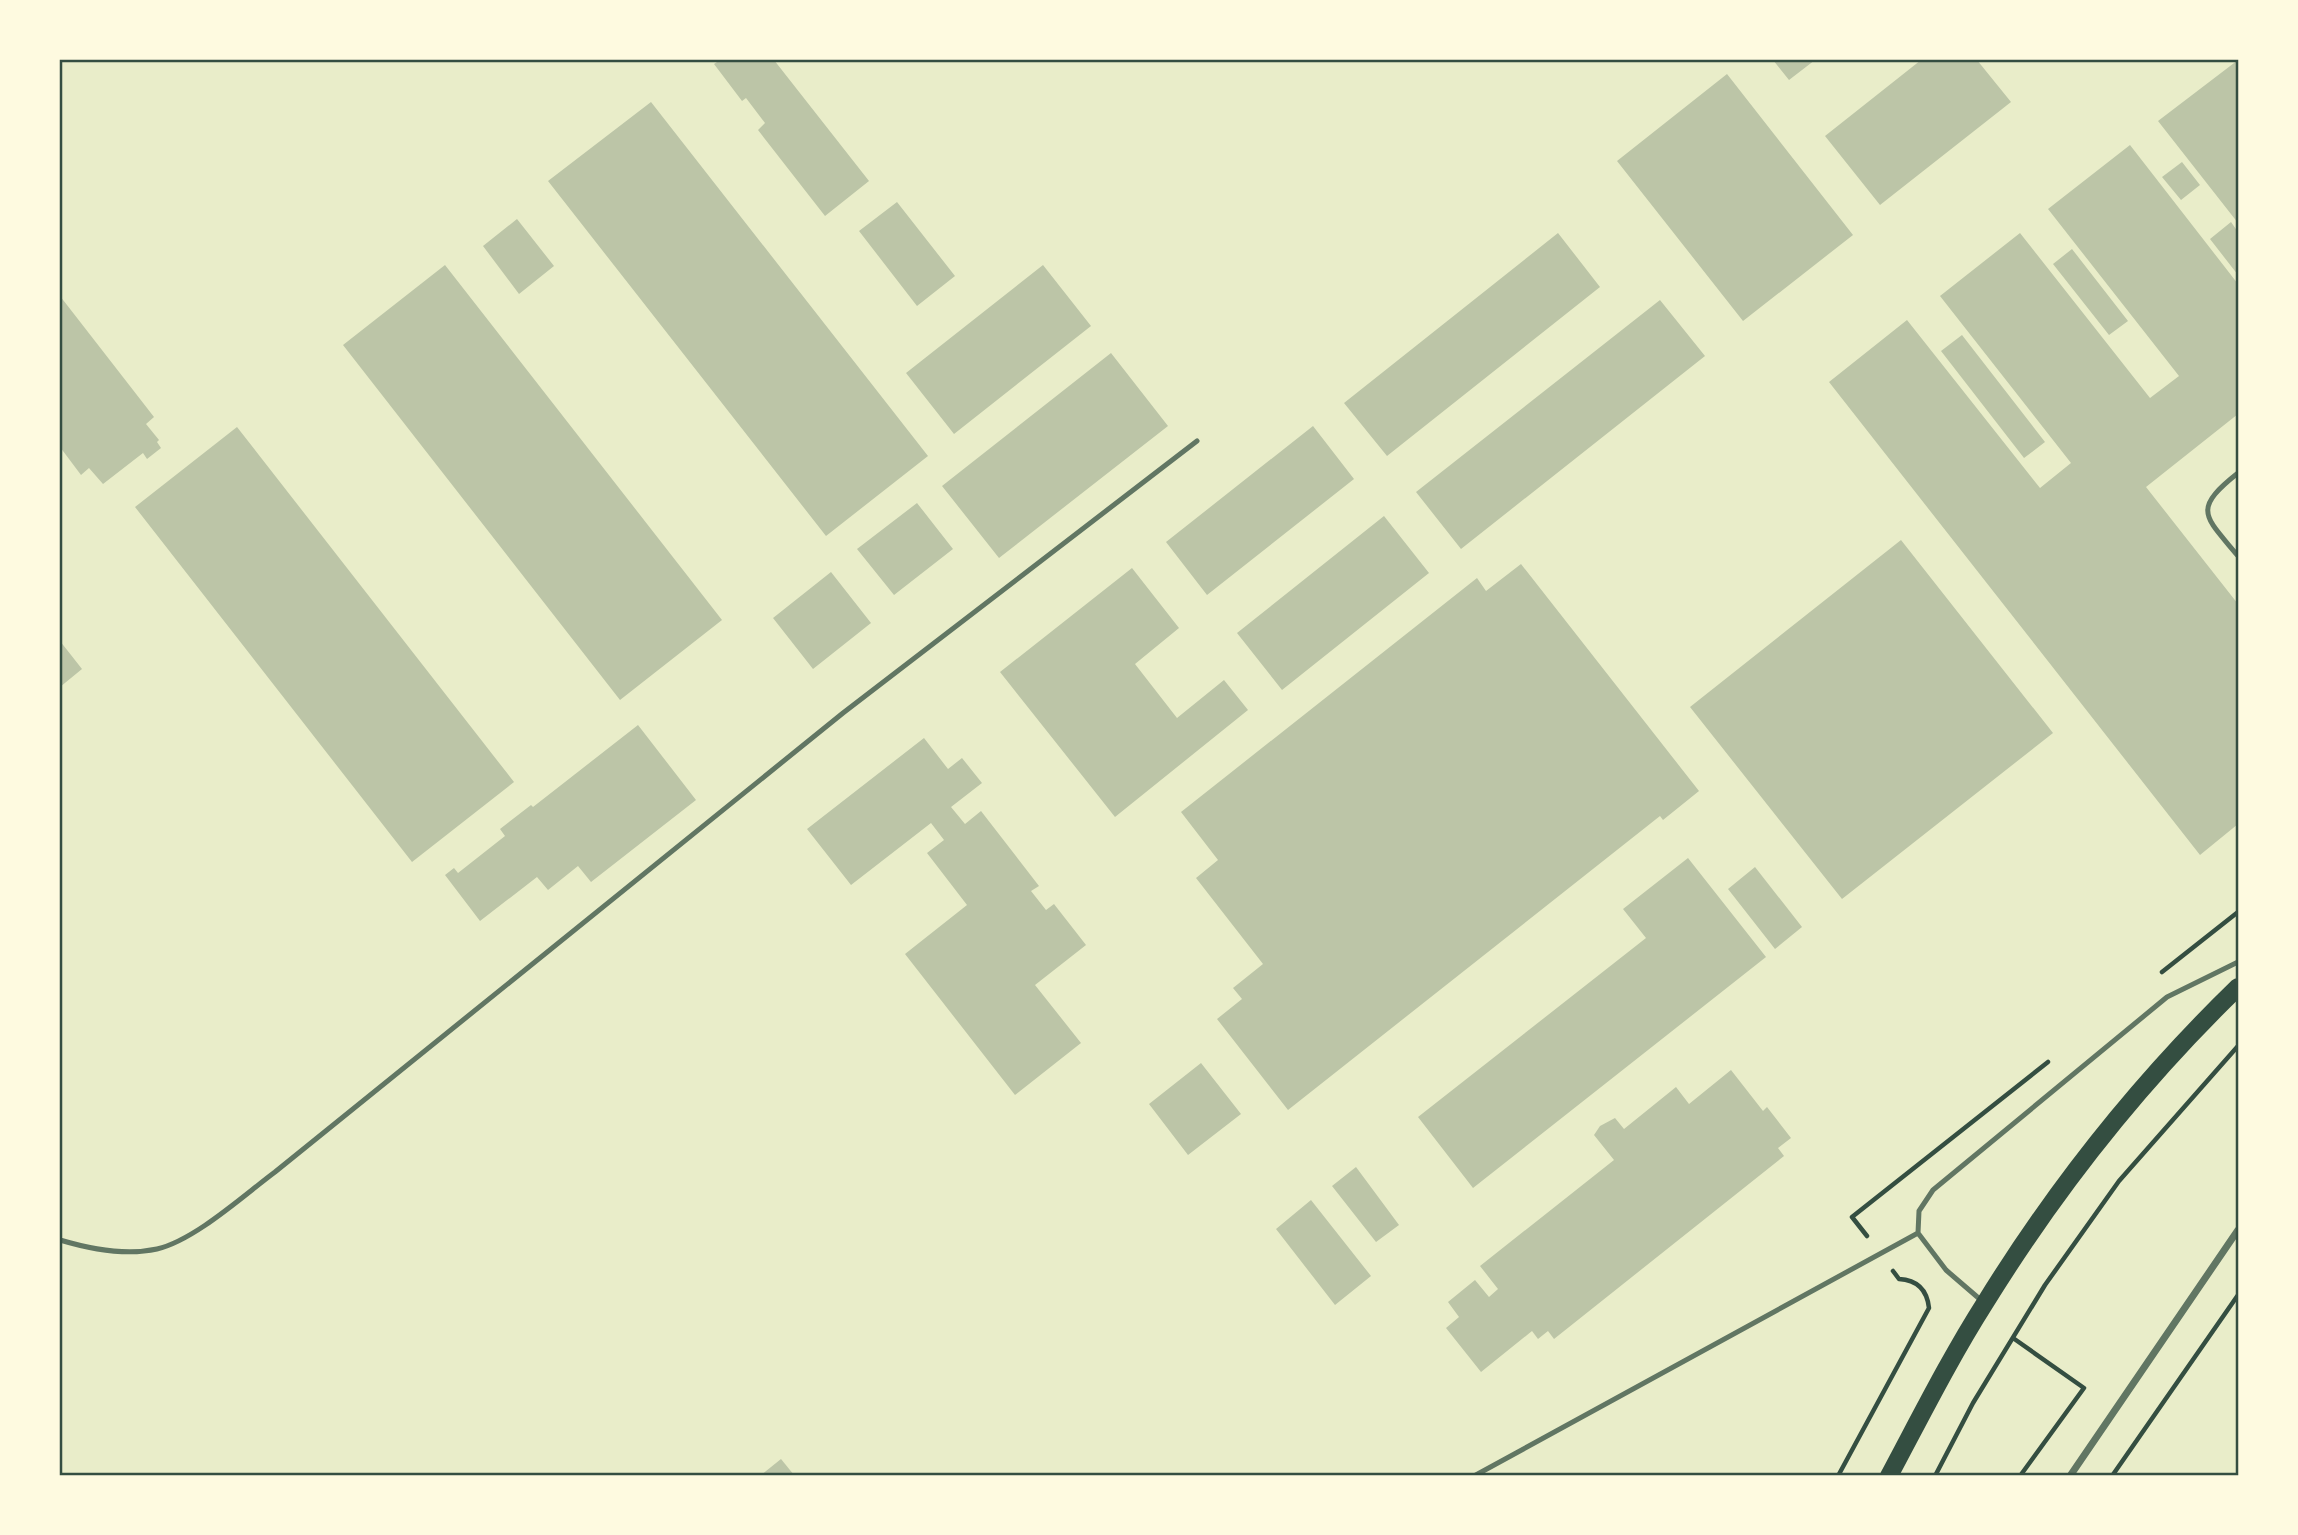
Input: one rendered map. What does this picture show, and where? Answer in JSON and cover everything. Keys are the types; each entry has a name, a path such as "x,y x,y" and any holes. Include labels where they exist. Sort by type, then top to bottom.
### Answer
{"main road":[{"path":"1889,1475 1985,1303 2053,1202 2104,1132 2238,987"}],"street":[{"path":"2070,1475 2238,1230"}],"lane":[{"path":"60,1240 83,1247 121,1251 157,1249 184,1238 213,1219 843,713 1197,441"},
{"path":"2238,473 2214,494 2206,511 2210,522 2238,556"},
{"path":"1985,1303 1946,1270 1918,1233 1919,1211 1933,1190 2167,997 2238,961"},
{"path":"1474,1475 1918,1233"}],"path":[{"path":"1935,1475 1973,1403 2045,1285 2119,1181 2238,1046"},
{"path":"2112,1475 2238,1295"},
{"path":"2013,1338 2084,1388 2020,1475"},
{"path":"1838,1475 1851,1451"}],"building":[{"path":"720,60 774,60 869,181 825,216 758,130 765,123 746,98 742,101 714,64"},
{"path":"1773,60 1815,60 1789,80"},
{"path":"1921,60 1977,60 2011,102 1880,205 1825,136"},
{"path":"2238,60 2238,223 2158,121"},
{"path":"1727,74 1853,235 1743,321 1617,161"},
{"path":"651,102 928,456 826,536 548,181"},
{"path":"2130,145 2238,284 2238,414 2146,487 2238,604 2238,824 2200,855 1829,382 1907,320 2040,488 2071,463 1940,296 2020,233 2150,398 2179,376 2048,209"},
{"path":"2182,162 2200,185 2181,200 2162,177"},
{"path":"897,202 955,276 917,306 859,231"},
{"path":"517,219 554,266 519,294 483,246"},
{"path":"2231,222 2238,232 2238,275 2210,239"},
{"path":"1558,233 1600,287 1387,456 1344,403"},
{"path":"2072,249 2128,321 2109,335 2053,264"},
{"path":"445,265 722,620 620,700 343,345"},
{"path":"1043,265 1091,326 954,434 906,373"},
{"path":"60,296 154,417 146,424 159,440 157,442 161,448 147,459 143,453 103,484 89,468 81,475 60,447"},
{"path":"1660,300 1705,356 1461,549 1416,492"},
{"path":"1962,335 2045,442 2024,458 1941,351"},
{"path":"1111,353 1168,426 999,558 942,486"},
{"path":"1313,426 1354,479 1207,595 1166,542"},
{"path":"237,427 514,782 412,862 135,507"},
{"path":"917,503 953,549 894,595 857,549"},
{"path":"1384,516 1429,573 1282,690 1237,633"},
{"path":"1901,540 2053,733 1842,899 1690,707"},
{"path":"1521,564 1699,791 1663,820 1660,816 1288,1110 1217,1019 1242,999 1233,988 1263,964 1196,878 1218,860 1181,812 1477,578 1486,591"},
{"path":"1132,568 1179,628 1135,664 1177,718 1224,680 1248,710 1115,817 1000,672"},
{"path":"831,572 871,623 813,669 773,618"},
{"path":"60,641 82,669 60,687"},
{"path":"638,725 696,800 591,882 578,866 548,890 537,877 480,921 445,875 454,868 458,873 505,836 500,829 531,805 533,807"},
{"path":"924,738 948,769 962,758 982,783 951,807 965,824 981,811 1039,886 1031,891 1046,910 1054,904 1086,945 1035,985 1081,1043 1015,1095 905,954 967,905 927,853 944,840 931,823 851,885 807,829"},
{"path":"1688,858 1766,957 1473,1188 1418,1117 1646,938 1623,909"},
{"path":"1755,867 1802,927 1775,949 1728,889"},
{"path":"1201,1063 1241,1114 1188,1155 1149,1104"},
{"path":"1731,1070 1763,1111 1767,1107 1791,1138 1778,1148 1784,1156 1554,1339 1548,1331 1538,1339 1532,1331 1481,1372 1446,1328 1459,1317 1448,1302 1475,1280 1489,1297 1498,1289 1480,1266 1614,1160 1594,1135 1600,1126 1615,1118 1624,1129 1676,1087 1689,1104"},
{"path":"1356,1167 1399,1225 1376,1242 1332,1186"},
{"path":"1311,1200 1371,1276 1335,1305 1276,1229"},
{"path":"781,1459 794,1475 761,1475"}]}
